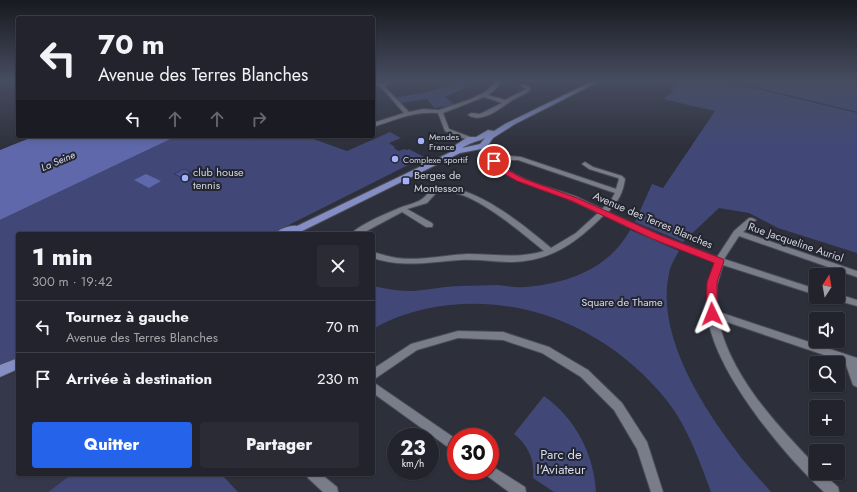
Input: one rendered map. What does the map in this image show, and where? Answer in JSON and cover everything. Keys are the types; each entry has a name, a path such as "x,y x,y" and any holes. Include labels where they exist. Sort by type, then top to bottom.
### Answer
{"main road":[{"path":"285,232 477,143 512,123 553,103"},
{"path":"292,232 313,220"},
{"path":"0,371 16,364"},
{"path":"0,376 16,368"}],"street":[{"path":"398,103 407,112"},
{"path":"375,124 407,112 430,110 440,112 468,103"},
{"path":"480,116 505,103"},
{"name":"Avenue des Terres Blanches","path":"440,112 447,130 477,143 509,174 575,199 656,237 720,261 809,290"},
{"path":"471,115 480,116 487,120"},
{"path":"496,161 519,158 618,192"},
{"path":"375,256 396,261 412,262 461,257 526,258 550,252 572,241 582,233 614,202 622,185 622,179 620,177 591,168 585,164"},
{"path":"359,232 402,209 423,201 434,191 443,189 454,190 487,205 501,214 550,252"},
{"path":"402,209 429,225"},
{"path":"737,233 752,220"},
{"name":"Rue Jacqueline Auriol","path":"833,492 798,457 756,406 740,383 721,348 712,314 712,282 720,261 737,233 857,274"},
{"path":"845,300 857,303"},
{"path":"712,314 790,339 854,362 857,382"},
{"path":"375,373 404,352 427,342 451,336 473,334 498,336 522,341 540,347 581,370 601,386 618,406 634,428 645,450 657,492"},
{"path":"375,388 447,440"},
{"path":"314,476 332,492"},
{"path":"499,477 520,492"}],"shaded area":[{"path":"16,372 16,476 69,476 48,492 0,492 0,379"}],"green space":[{"path":"430,103 452,103 455,105 434,108"},
{"path":"680,103 816,103 857,113 857,253 778,228 749,213 719,208 683,242 635,222 652,184 663,188 715,111"},
{"path":"821,103 857,103 857,112"},
{"path":"390,132 401,138 389,143 395,147 394,148 399,151 409,149 424,157 275,232 16,232 16,358 0,366 0,220 173,138 311,138 347,151"},
{"name":"Square de Thame","path":"630,230 679,251 670,271 667,297 669,320 675,343 695,389 708,410 738,454 771,492 711,492 698,457 682,423 668,402 647,379 624,358 599,340 571,325 543,314 513,307 482,304 450,305 420,310 401,316 375,328 375,286 392,290 412,291 455,286 498,285 522,287 541,285 571,278 586,272 611,255"},
{"name":"Parc de l'Aviateur","path":"544,396 565,415 581,438 591,464 596,492 554,492 533,478 533,465 530,453 519,438 514,434"},
{"path":"69,476 223,476 238,492 48,492"}],"water":[{"name":"La Seine","path":"30,138 173,138 0,220 0,150"},
{"path":"146,174 161,181 149,188 134,180"}],"building":[{"path":"184,169 191,172 183,178 174,174"}],"place":[{"name":"Mendes France","path":"421,141"},
{"name":"Complexe sportif","path":"395,159"},
{"name":"club house tennis","path":"185,178"},
{"name":"Berges de Montesson","path":"406,181"}],"route":[{"path":"494,161 502,170 520,179 575,199 656,237 720,261 714,273 712,282 712,314"}]}
